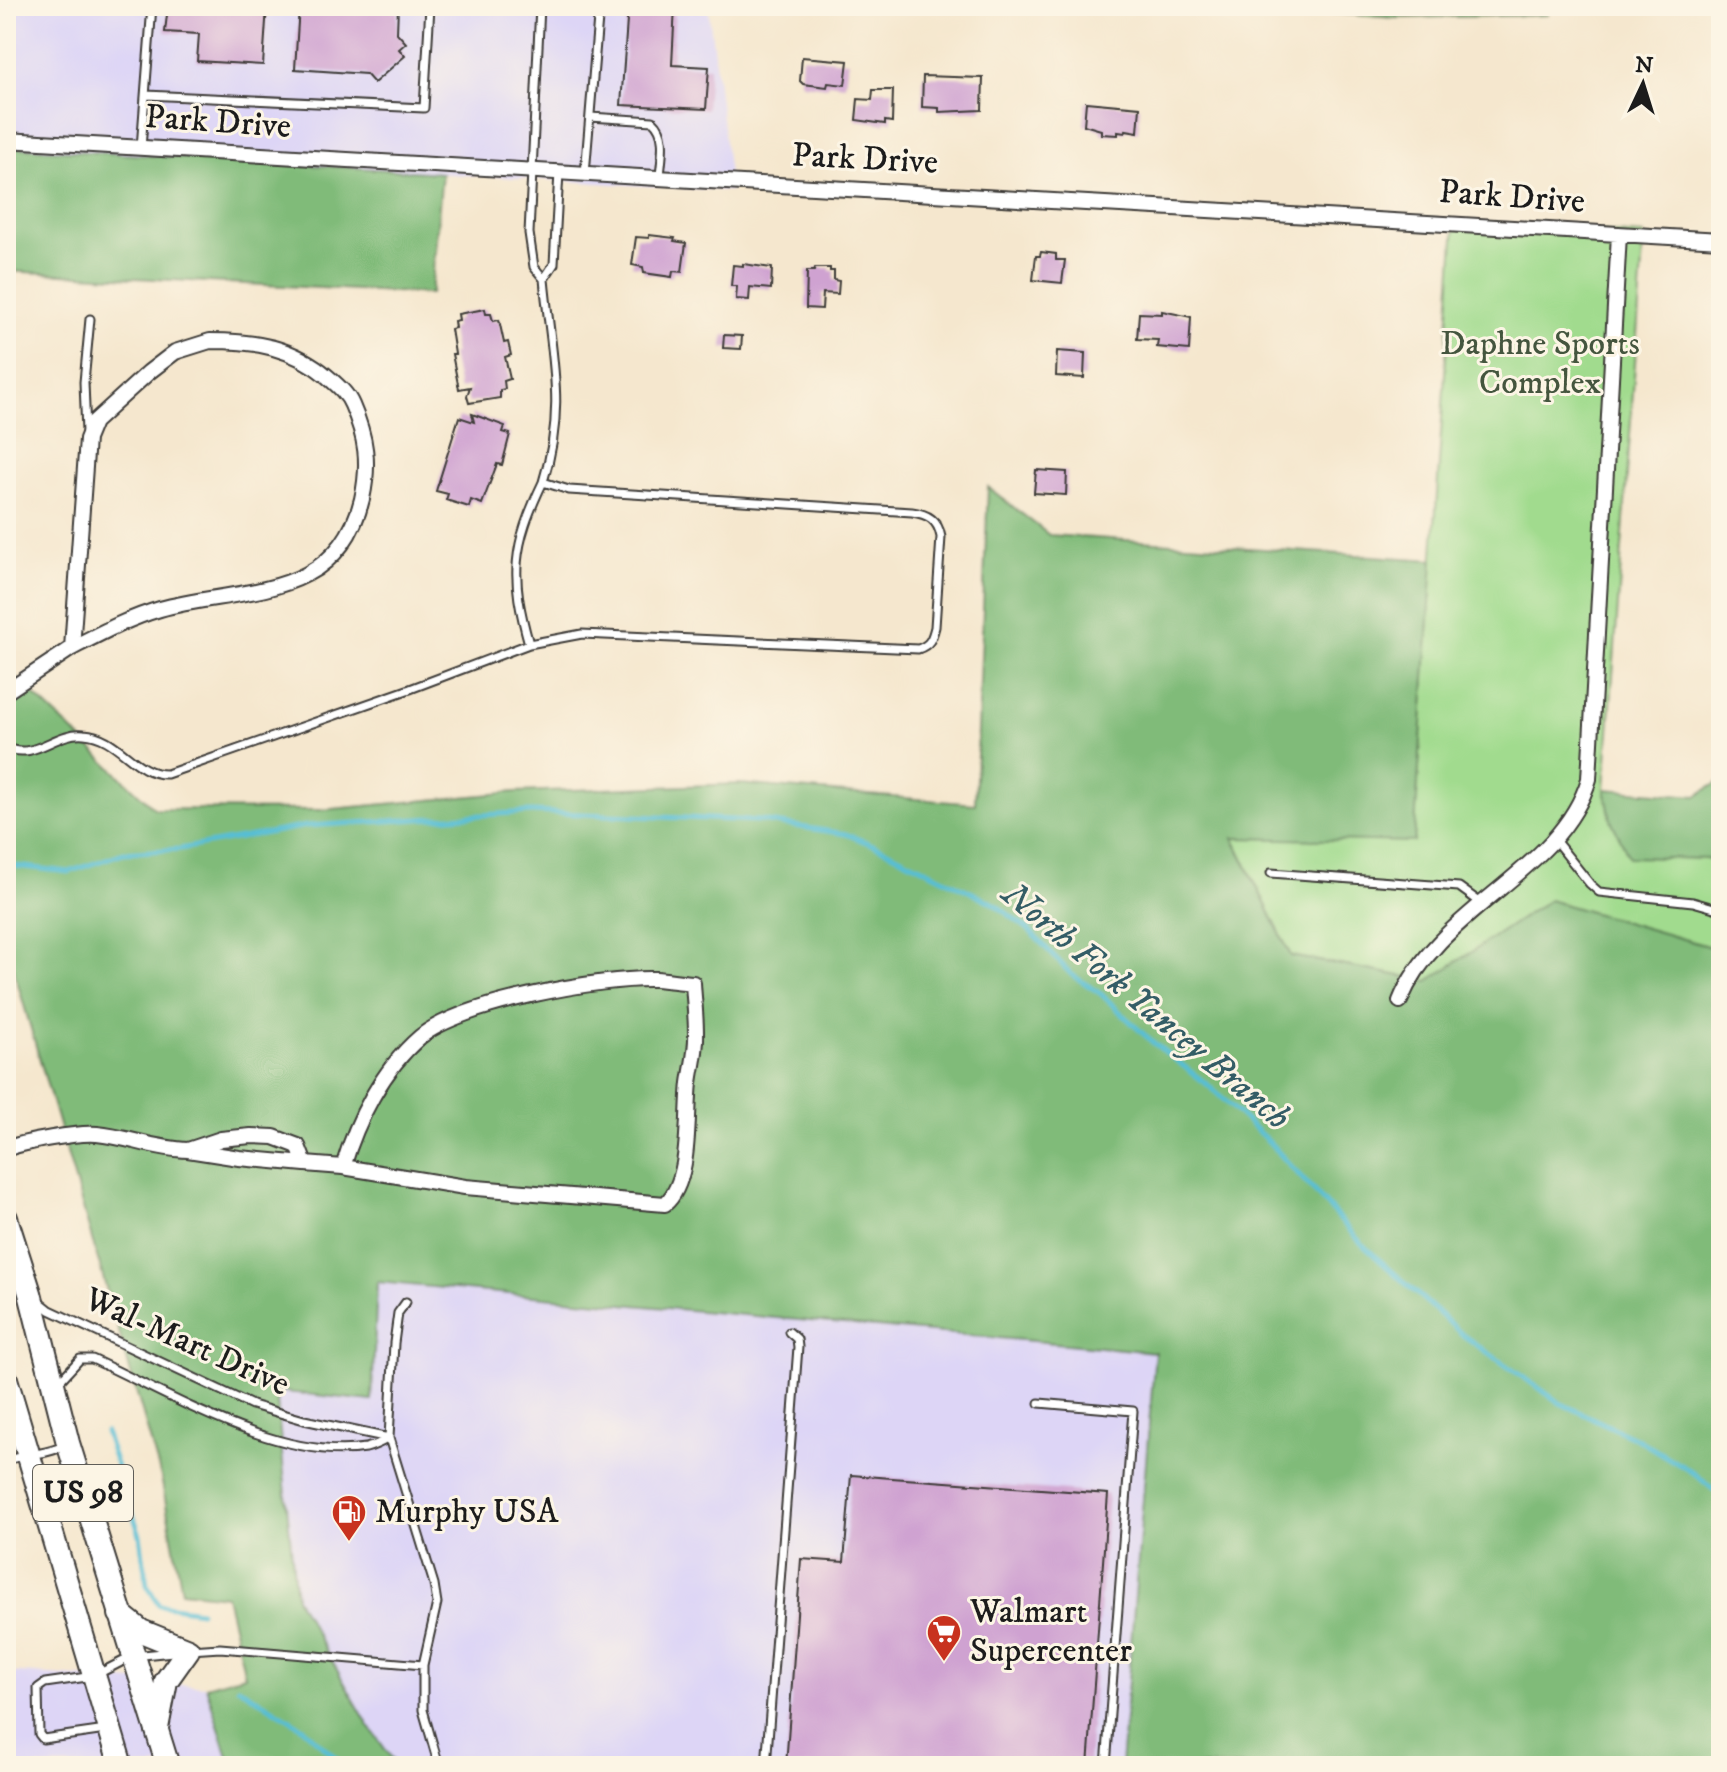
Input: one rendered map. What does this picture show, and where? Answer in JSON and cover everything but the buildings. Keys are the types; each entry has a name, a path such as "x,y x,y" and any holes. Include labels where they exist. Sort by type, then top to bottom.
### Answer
{"main road":[{"name":"US 98","path":"6,1218 30,1293 68,1443 168,1766"},
{"name":"US 98","path":"6,1379 121,1766"},
{"path":"120,1614 141,1631 188,1650 166,1681 156,1729"}],"street":[{"name":"Park Drive","path":"6,140 1721,240"},
{"path":"1400,1001 1409,978 1454,926 1569,823 1582,801 1589,779 1619,234"},
{"path":"6,692 72,648 124,622 159,610 270,589 314,572 342,545 352,529 359,511 366,473 364,433 349,399 338,386 295,354 262,343 210,341 175,352 94,422 87,439 72,648"},
{"path":"6,1149 24,1141 95,1134 160,1149 343,1167 465,1187 665,1204 678,1187 684,1159 689,1085 697,1036 693,983 654,979 578,987 520,998 455,1016 421,1036 387,1076 366,1108 343,1167"},
{"path":"188,1150 221,1139 274,1137 298,1146 305,1164"}],"lane":[{"path":"141,148 152,6"},
{"path":"146,95 424,108 430,6"},
{"path":"529,644 517,595 516,560 528,517 543,482 554,437 558,395 544,279 534,267 530,243 540,6"},
{"path":"585,174 599,6"},
{"path":"590,117 653,121 662,135 660,178"},
{"path":"544,279 554,264 559,172"},
{"path":"87,439 84,382 90,319"},
{"path":"6,747 27,753 66,736 88,734 99,736 121,749 146,771 154,775 167,774 529,644 582,634 918,649 932,639 937,613 941,537 939,528 924,514 569,490 543,482"},
{"path":"1554,839 1599,892 1693,902 1721,910"},
{"path":"1271,873 1459,887 1481,903"},
{"name":"Wal-Mart Drive","path":"30,1293 50,1310 252,1405 304,1420 389,1438"},
{"path":"406,1302 398,1313 394,1343 389,1438 430,1570 437,1603 423,1665 423,1705 439,1766"},
{"path":"766,1766 798,1347 797,1339 789,1332"},
{"name":"Wal-Mart Drive","path":"53,1390 80,1359 92,1359 239,1428 319,1447 369,1448 389,1438"},
{"path":"1039,1403 1133,1411 1106,1766"},
{"path":"6,1460 56,1450 68,1443"},
{"path":"110,1729 43,1739 39,1734 38,1688 45,1683 94,1676 133,1656 220,1648 423,1665"}],"shaded area":[{"path":"6,6 708,6 731,191 6,147"},
{"path":"376,1282 1155,1352 1121,1766 397,1766 369,1726 296,1598 276,1390 372,1401"},
{"path":"6,1672 206,1686 231,1766 6,1766"}],"green space":[{"path":"1230,6 1548,6 1548,15 1396,18"},
{"path":"6,147 442,173 431,294 6,271"},
{"name":"Daphne Sports Complex","path":"1455,223 1644,235 1605,789 1706,859 1721,863 1721,950 1549,900 1428,981 1291,956 1233,837 1414,841"},
{"path":"988,487 1049,535 1433,560 1414,842 1233,838 1291,956 1428,981 1549,900 1721,950 1721,1766 1121,1766 1155,1352 377,1282 372,1401 276,1391 296,1598 369,1726 397,1766 231,1766 206,1686 245,1675 226,1596 182,1591 161,1477 6,943 6,668 155,809 321,810 515,792 740,784 975,804"},
{"path":"1721,780 1721,863 1706,859 1629,857 1611,820 1605,789 1697,796"}],"waterway":[{"name":"North Fork Yancey Branch","path":"6,865 69,872 123,853 180,849 307,826 530,812 761,821 846,834 888,851 993,903 1028,929 1071,974 1101,994 1151,1041 1208,1085 1269,1142 1364,1246 1464,1336 1560,1403 1637,1439 1695,1474 1721,1496"},
{"path":"105,1432 140,1535 147,1585 159,1605 200,1611"},
{"path":"238,1687 302,1727 345,1766"}],"place":[{"name":"Murphy USA","path":"349,1543"},
{"name":"Walmart Supercenter","path":"944,1663"}]}
